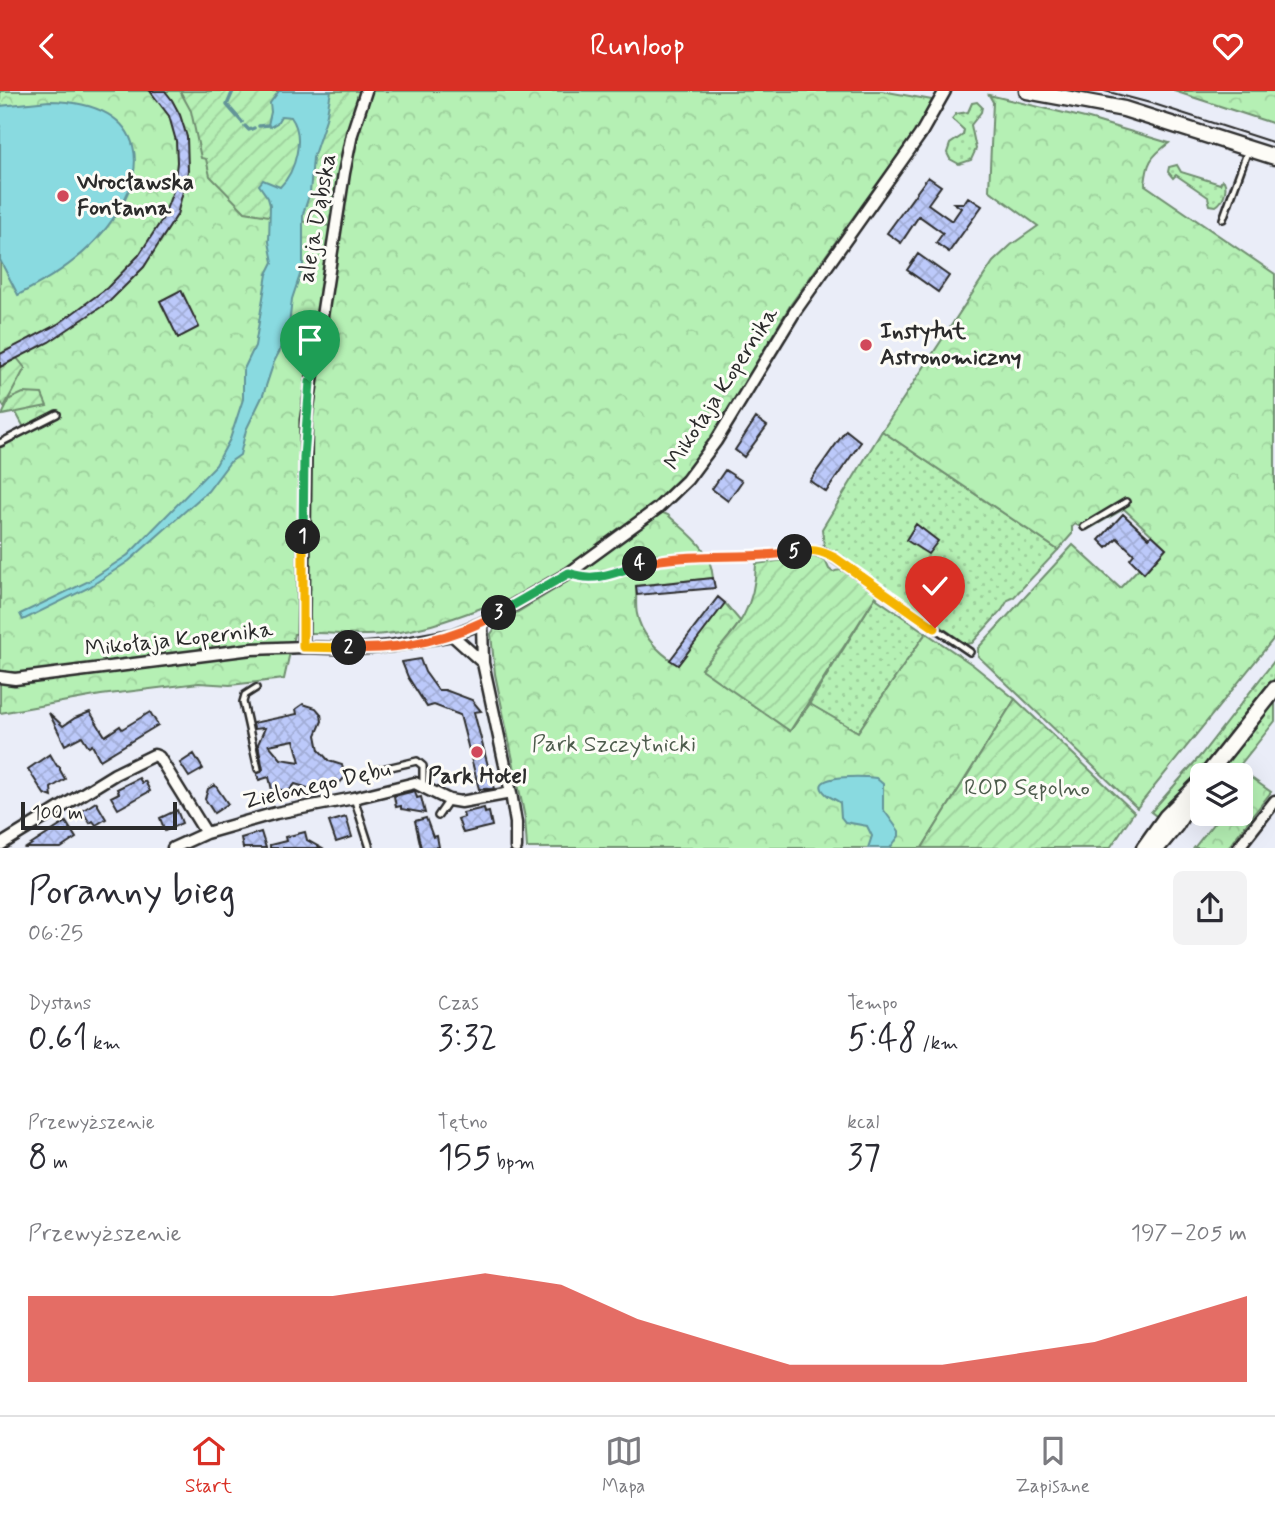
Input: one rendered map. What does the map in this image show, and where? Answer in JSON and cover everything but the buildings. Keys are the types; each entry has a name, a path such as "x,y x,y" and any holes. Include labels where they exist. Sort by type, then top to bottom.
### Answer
{"main road":[{"path":"1027,91 1124,109 1275,157"},
{"path":"1216,763 1275,689"},
{"path":"1144,848 1166,817 1190,793"},
{"path":"1157,848 1176,825 1190,802"}],"street":[{"name":"aleja Dąbska","path":"303,647 304,457 308,398 352,134 366,91"},
{"name":"Mikołaja Kopernika","path":"0,677 15,679 247,650 303,647 359,649 452,635 482,623 569,573 658,508 687,481 716,442 796,310 920,135 945,91"},
{"path":"482,623 483,663 511,793 516,823 516,848"},
{"path":"452,635 483,663"},
{"path":"0,845 115,774 154,755 159,757 206,833"},
{"name":"Zielonego Dębu","path":"173,848 206,833 276,813 354,799 415,783 449,800"},
{"path":"449,800 463,802 511,793"},
{"path":"1238,848 1275,800"}],"lane":[{"path":"1223,219 1248,148"},
{"path":"0,443 57,414"},
{"path":"1084,527 1126,502"},
{"path":"569,573 580,577 603,578 642,563 676,558 784,554 812,549 822,551 970,652"},
{"path":"256,688 245,695 243,702 258,769"},
{"path":"378,770 417,761 423,765 423,785"},
{"path":"354,799 370,848"},
{"path":"438,815 449,800"}],"green space":[{"path":"0,91 882,91 932,100 918,127 791,304 707,446 682,480 645,513 586,555 489,615 484,607 397,633 294,634 284,679 230,685 199,683 101,695 0,713 0,448 27,433 0,383"},
{"path":"180,91 363,91 332,224 330,226 245,212 210,176 206,159 201,158 191,111"},
{"path":"1174,91 1275,91 1275,124"},
{"path":"989,95 1089,119 1169,143 1151,161 1145,185 1275,274 1275,637 1137,808 978,656 978,648 1073,545 1120,588 1139,568 1144,573 1166,548 1124,509 1087,530 1075,524 1072,534 1058,550 882,431 993,262 1038,226 989,190 993,102"},
{"path":"977,102 982,107 971,125 976,149 971,160 959,164 950,159 947,153 950,144 963,135 964,130 952,119 956,114 968,112 972,103"},
{"path":"1177,165 1181,172 1220,184 1224,181 1225,191 1219,204 1210,205 1208,197 1176,175 1173,178 1168,172 1169,167"},
{"path":"17,358 25,368 4,407 0,401 0,367"},
{"path":"23,393 42,394 47,406 2,415 10,399"},
{"path":"882,431 1058,550 1013,598 1008,600 972,643 966,644 824,546 822,529"},
{"name":"Park Szczytnicki","path":"661,512 698,542 708,558 713,578 636,586 636,611 647,637 678,665 725,603 741,622 730,635 749,701 790,731 810,704 858,732 926,633 973,665 1015,699 922,848 527,848 525,818 495,674 491,634 498,624 559,587"},
{"path":"812,556 825,560 833,572 838,570 850,573 878,593 790,731 701,669 740,622 751,597 756,564"},
{"path":"878,593 877,599 926,633 858,732 811,705 808,706"},
{"path":"1275,660 1275,678 1209,763 1194,763"},
{"name":"ROD Sępolno","path":"1015,699 1134,812 1110,848 922,848"},
{"path":"1275,699 1275,721 1242,763 1225,763"},
{"path":"1190,768 1190,786 1160,819 1151,812"},
{"path":"1253,779 1271,792 1253,815"},
{"path":"1211,826 1245,826 1228,848 1194,848"}],"water":[{"path":"279,91 331,91 326,119 313,158 310,193 303,214 303,266 292,299 288,335 246,430 240,455 230,462 208,491 129,561 88,588 23,620 20,614 87,582 128,555 216,465 230,439 243,399 243,371 255,346 267,274 273,262 269,242 270,205 259,185 263,180 280,187 290,172 297,153 297,134 291,117 281,116 277,123 270,127 268,125 270,103"},
{"name":"Wrocławska Fontanna","path":"49,101 83,105 108,114 125,129 133,147 134,168 128,191 115,216 96,240 60,271 18,295 0,260 0,106"},
{"path":"836,778 876,778 883,784 883,809 899,831 899,836 890,848 868,848 872,836 867,826 845,822 841,817 840,803 821,788 823,783"}],"waterway":[{"path":"233,91 227,105 242,122"},
{"path":"259,126 268,125"},
{"path":"245,126 249,130 254,128"}],"tram line":[{"path":"1105,91 1275,143"}],"place":[{"name":"Wrocławska Fontanna","path":"63,196"},
{"name":"Instytut Astronomiczny","path":"866,345"},
{"name":"Park Hotel","path":"477,752"}],"route":[{"path":"310,382 304,457 303,647 359,649 452,635 482,623 569,573 580,577 603,578 642,563 676,558 784,554 812,549 835,558 935,628"}]}
